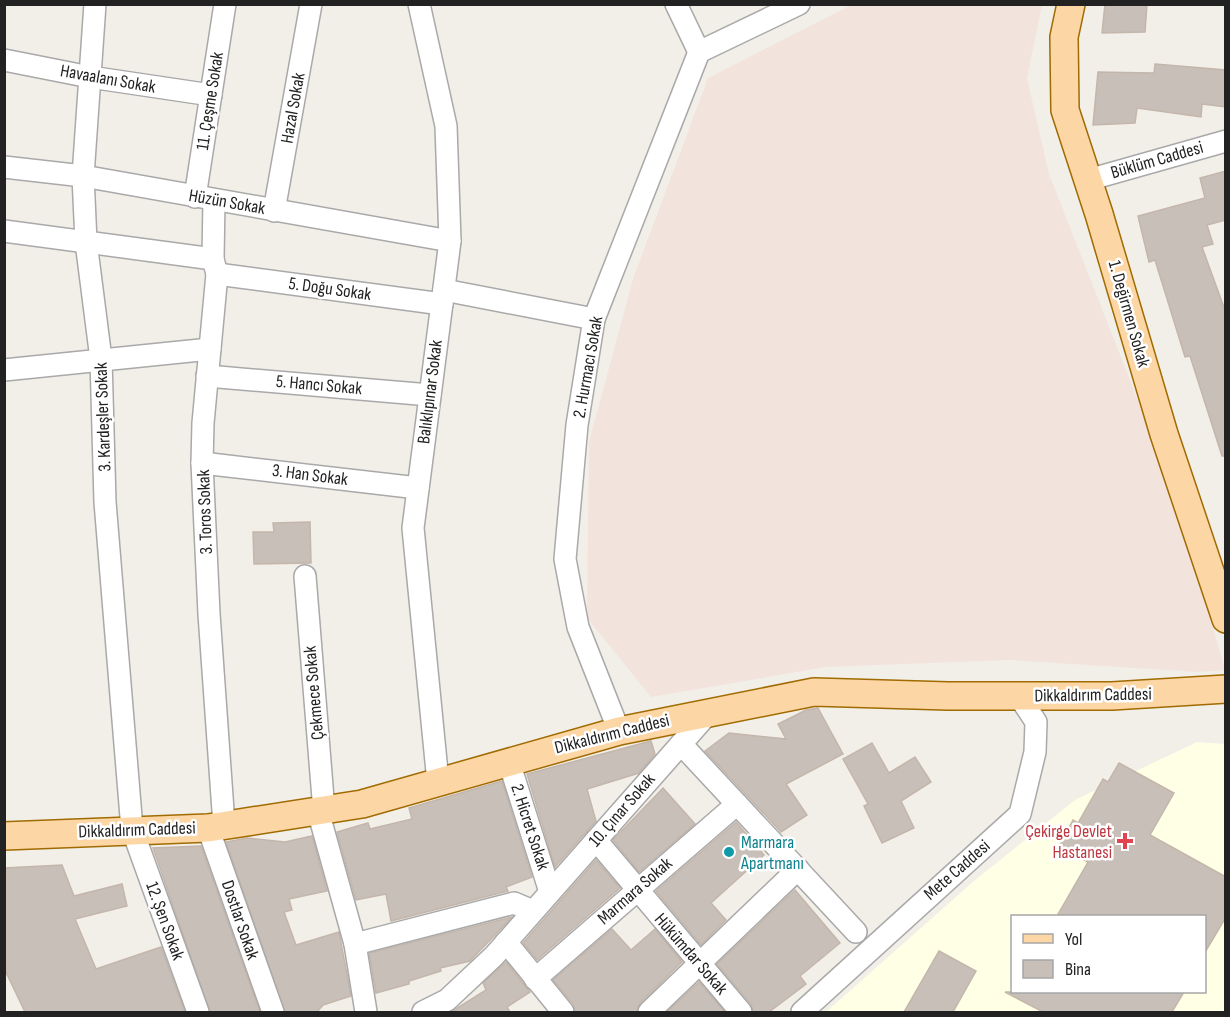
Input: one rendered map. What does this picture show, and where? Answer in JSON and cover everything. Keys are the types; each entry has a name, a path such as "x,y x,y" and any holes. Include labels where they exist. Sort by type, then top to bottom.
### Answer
{"main road":[{"name":"1. Değirmen Sokak","path":"1071,4 1064,37 1065,110 1164,434 1226,619"},
{"name":"Dikkaldırım Caddesi","path":"4,836 216,827 362,804 619,731 711,710 814,692 1112,696 1226,689"}],"street":[{"name":"3. Kardeşler Sokak","path":"95,4 83,176 86,242 101,360 105,502 132,829"},
{"name":"11. Çeşme Sokak","path":"205,198 211,95 225,4"},
{"name":"Hazal Sokak","path":"274,211 312,4"},
{"name":"Balıklıpınar Sokak","path":"419,4 446,126 450,241 413,528 438,782"},
{"path":"676,4 699,52 799,4"},
{"name":"2. Hurmacı Sokak","path":"619,731 578,627 565,559 577,425 594,319 699,52"},
{"name":"Havaalanı Sokak","path":"4,60 90,77 211,95"},
{"name":"Büklüm Caddesi","path":"1088,180 1226,141"},
{"name":"Hüzün Sokak","path":"4,167 83,176 450,241"},
{"name":"3. Toros Sokak","path":"205,198 215,267 202,463 216,827"},
{"name":"5. Doğu Sokak","path":"4,231 86,242 215,267 594,319"},
{"path":"4,370 210,350"},
{"name":"5. Hancı Sokak","path":"207,376 430,395"},
{"name":"3. Han Sokak","path":"202,463 418,488"},
{"name":"Çekmece Sokak","path":"304,576 321,811"},
{"name":"Mete Caddesi","path":"802,1012 1020,814 1035,752 1036,722 1018,696"},
{"name":"10. Çınar Sokak","path":"423,1012 450,1006 711,710"},
{"path":"681,744 856,932"},
{"name":"2. Hicret Sokak","path":"509,762 550,892"},
{"name":"Marmara Sokak","path":"535,979 737,804"},
{"path":"321,811 355,944 366,1012"},
{"name":"Dostlar Sokak","path":"216,827 273,1012"},
{"name":"12. Şen Sokak","path":"132,829 198,1012"},
{"name":"Hükümdar Sokak","path":"596,840 741,1012"},
{"path":"649,1012 701,965 798,869"},
{"path":"355,944 514,903 533,911"},
{"path":"506,942 563,1012"}],"shaded area":[{"path":"851,5 1042,5 1027,78 1049,174 1176,497 1225,670 1198,672 1009,660 826,667 651,697 587,618 589,442 633,279 708,78"},
{"name":"Çekirge Devlet Hastanesi","path":"1197,742 1225,744 1225,1012 826,1012 974,881 1075,800"}],"building":[{"path":"1105,4 1147,4 1145,32 1102,33"},
{"path":"1155,64 1226,70 1226,107 1202,104 1201,117 1137,108 1135,123 1093,125 1098,72 1154,73"},
{"path":"1226,171 1226,220 1207,225 1213,244 1202,247 1226,313 1226,456 1222,456 1190,356 1185,357 1155,260 1149,262 1138,216 1205,198 1200,178"},
{"path":"310,522 311,563 254,564 253,532 274,532 273,523"},
{"path":"818,708 843,754 786,784 807,815 781,832 705,751 729,733 786,739 778,724 806,710"},
{"path":"651,741 655,754 639,773 587,789 596,821 555,867 527,774"},
{"path":"872,743 889,773 915,757 931,782 901,801 914,828 882,843 864,806 868,804 843,759"},
{"path":"1119,763 1174,793 1150,835 1226,877 1226,917 1206,951 1206,915 1058,915 1088,862 1059,846 1073,820 1078,823 1103,779 1108,782"},
{"path":"502,781 532,877 506,887 508,891 391,921 386,894 356,900 337,832 368,823 370,829 412,819 409,808"},
{"path":"663,788 695,824 639,872 613,840"},
{"path":"736,822 764,855 711,903 726,920 701,945 656,891"},
{"path":"312,836 327,891 289,899 292,910 284,912 296,945 339,932 351,996 323,1005 317,1012 285,1012 226,842 247,838 285,842"},
{"path":"201,846 260,1012 210,1012 153,848"},
{"path":"596,860 620,888 537,960 523,943"},
{"path":"62,865 74,896 122,884 127,906 75,919 96,969 161,947 185,1012 25,1012 4,968 4,868"},
{"path":"795,890 840,943 800,976 806,984 769,1012 753,1012 751,1004 717,964"},
{"path":"512,917 470,961 440,968 441,971 409,981 409,984 376,993 369,953"},
{"path":"612,929 631,950 655,929 682,962 640,1003 637,1012 575,1012 573,1004 553,980"},
{"path":"939,951 976,971 953,1012 904,1012"},
{"path":"506,962 530,992 507,1007 510,1012 451,1012 486,990 483,983"},
{"path":"699,982 725,1012 667,1012"},
{"path":"1005,992 1183,993 1172,1012 1043,1012"}],"place":[{"name":"Çekirge Devlet Hastanesi","path":"1125,841"},
{"name":"Marmara Apartmanı","path":"729,852"}]}
